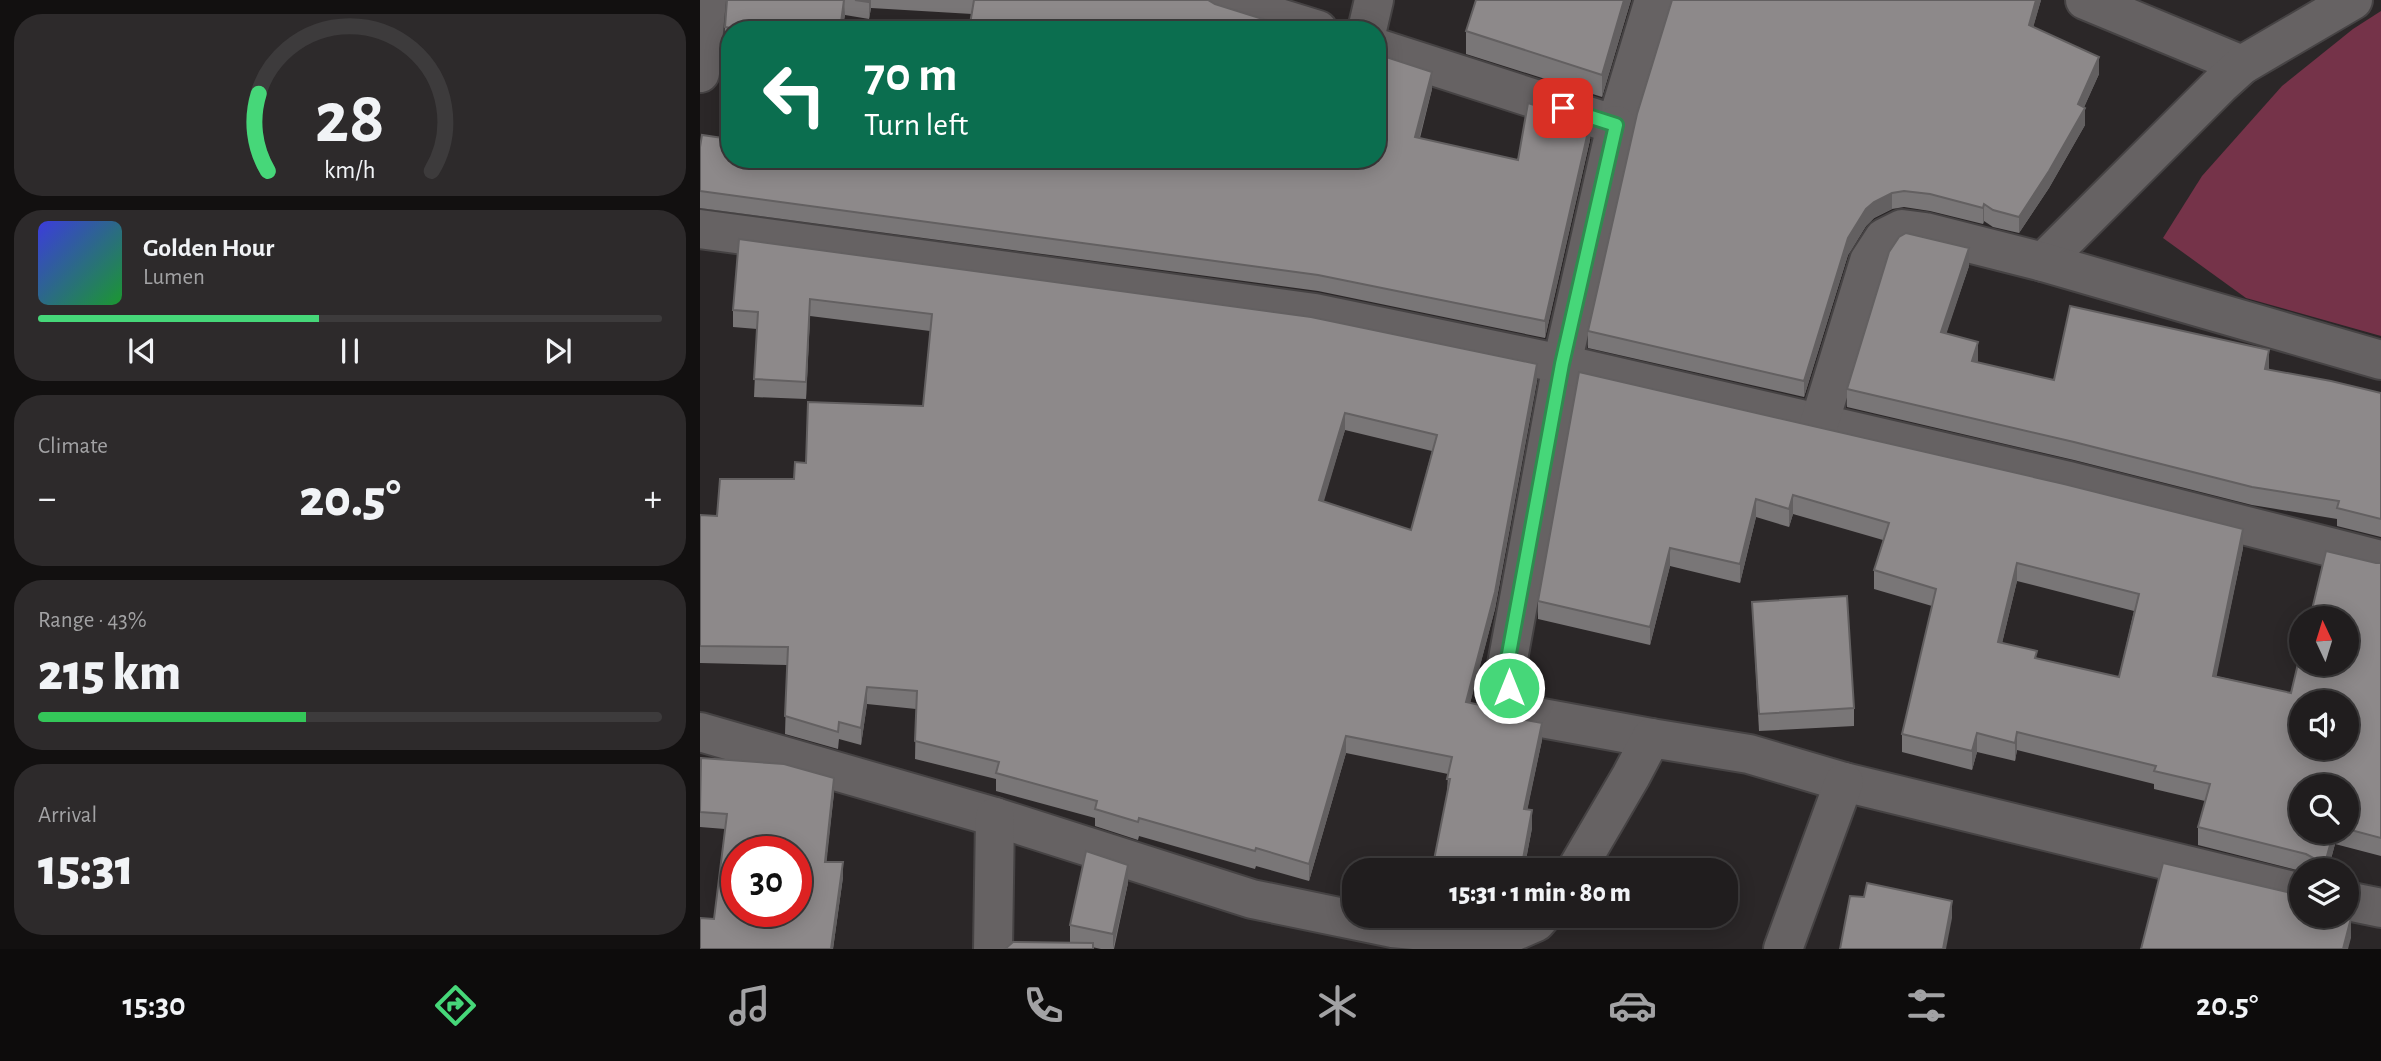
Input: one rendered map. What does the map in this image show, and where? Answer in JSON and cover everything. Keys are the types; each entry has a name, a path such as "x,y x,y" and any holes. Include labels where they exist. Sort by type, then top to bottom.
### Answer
{"street":[{"path":"700,73 707,0"},
{"path":"1221,0 1289,21"},
{"path":"1369,21 1374,0"},
{"path":"1654,0 1616,125 1562,364 1506,670 1509,688 1517,703 1531,716 1749,754 1844,782 2289,890"},
{"path":"2085,0 2242,65"},
{"path":"2043,262 2242,65 2353,0"},
{"path":"1386,51 1616,125"},
{"path":"700,229 1315,313 1562,364 2068,481 2381,560"},
{"path":"1819,424 1869,261 1884,238 1902,229 1925,232 2043,262 2381,360"},
{"path":"700,732 995,817 1252,899 1342,918"},
{"path":"1583,858 1651,738"},
{"path":"1783,949 1844,782"},
{"path":"993,949 995,817"},
{"path":"2359,903 2381,908"},
{"path":"1392,928 1506,935 1522,928"}],"shaded area":[{"path":"2381,11 2381,336 2246,298 2163,238 2202,176 2282,86 2353,29"}],"building":[{"path":"727,0 844,0 841,21 725,21"},
{"path":"974,0 1208,0 1269,21 970,21"},
{"path":"1476,0 1624,0 1602,75 1466,31"},
{"path":"1672,0 2036,0 2029,25 2099,57 2078,104 2085,108 2019,217 1993,210 1984,204 1983,208 1930,194 1904,191 1892,193 1866,209 1848,238 1804,381 1588,331 1637,114"},
{"path":"1386,57 1432,72 1415,137 1518,160 1528,103 1590,123 1545,321 1318,275 700,191 702,135 721,138 721,168 1386,168"},
{"path":"1906,233 1969,248 1941,332 1978,342 1972,361 2054,380 2070,306 2269,350 2265,369 2381,393 2381,519 2337,508 2339,501 2252,487 1847,389 1889,252 1899,237"},
{"path":"739,239 1311,317 1537,364 1495,592 1466,702 1513,712 1526,720 1542,723 1524,809 1532,810 1523,858 1434,858 1452,757 1346,736 1309,864 1256,848 1255,851 1139,818 1138,822 1095,809 1097,801 996,773 999,762 915,741 917,691 867,687 861,728 839,722 838,732 785,716 788,647 700,646 700,515 717,516 720,479 794,479 795,462 806,463 808,402 923,406 932,314 810,299 806,382 754,379 758,312 733,310","holes":["1345,413 1437,435 1411,530 1319,500"]},
{"path":"1579,372 2064,484 2243,529 2213,676 2289,693 2289,760 2359,760 2359,690 2292,690 2295,676 2359,676 2359,606 2313,606 2326,551 2381,563 2381,838 2359,832 2359,774 2289,774 2289,844 2330,844 2326,858 2313,858 2198,827 2210,784 2154,771 2156,766 2017,732 2015,743 1977,733 1972,751 1902,734 1936,589 1874,570 1889,523 1793,495 1789,509 1756,499 1740,564 1670,548 1650,627 1538,601","holes":["2017,563 2139,594 2119,677 2035,658 2037,651 1998,642"]},
{"path":"1847,596 1854,708 1759,714 1752,602"},
{"path":"701,758 784,764 834,778 825,862 843,862 831,949 700,949 700,918 714,919 721,862 721,927 812,927 812,836 724,836 727,814 700,812"},
{"path":"1086,851 1128,865 1113,934 1070,925"},
{"path":"2163,863 2289,892 2289,928 2348,928 2343,949 2141,949"},
{"path":"1867,883 1952,901 1943,949 1840,949 1850,896 1864,897"},
{"path":"1013,942 1093,943 1093,949 1005,949"}],"route":[{"path":"1509,688 1506,670 1562,364 1616,125 1563,108"}]}
